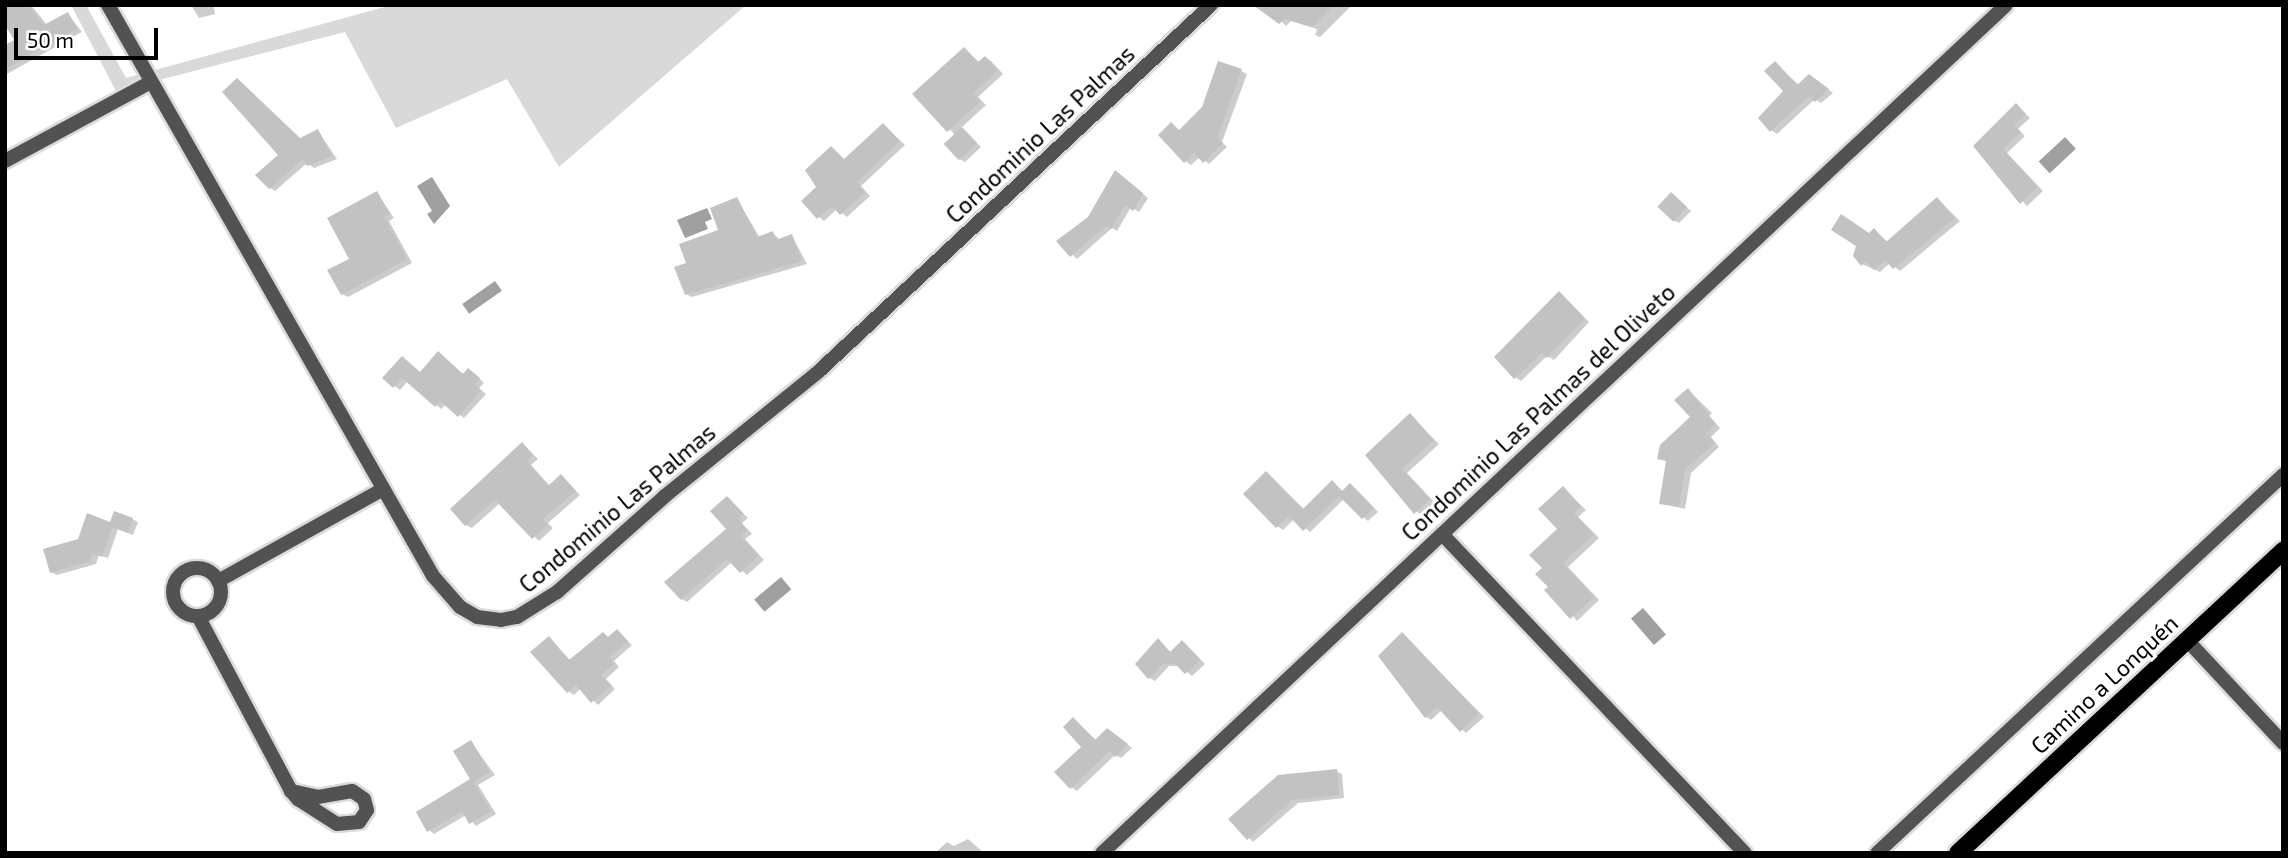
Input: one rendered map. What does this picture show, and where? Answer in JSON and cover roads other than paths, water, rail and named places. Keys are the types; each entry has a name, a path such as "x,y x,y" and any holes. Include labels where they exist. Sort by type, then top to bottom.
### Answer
{"main road":[{"name":"Camino a Lonquén","path":"1958,853 2283,551"}],"street":[{"name":"Condominio Las Palmas","path":"108,5 383,489 451,600 477,617 494,620 527,612 557,592 665,496 818,372 1211,5"},
{"name":"Condominio Las Palmas del Oliveto","path":"1102,853 2006,5"},
{"path":"5,161 151,82"},
{"path":"1877,853 2283,475"},
{"path":"218,581 383,489"},
{"path":"1442,534 1745,853"},
{"path":"218,581 198,569 187,571 176,582 178,606 198,616 291,791 315,814 337,824 359,822 367,810 364,799 352,791 319,797 291,791"},
{"path":"198,616 218,604 218,581"},
{"path":"2188,640 2283,743"}]}
